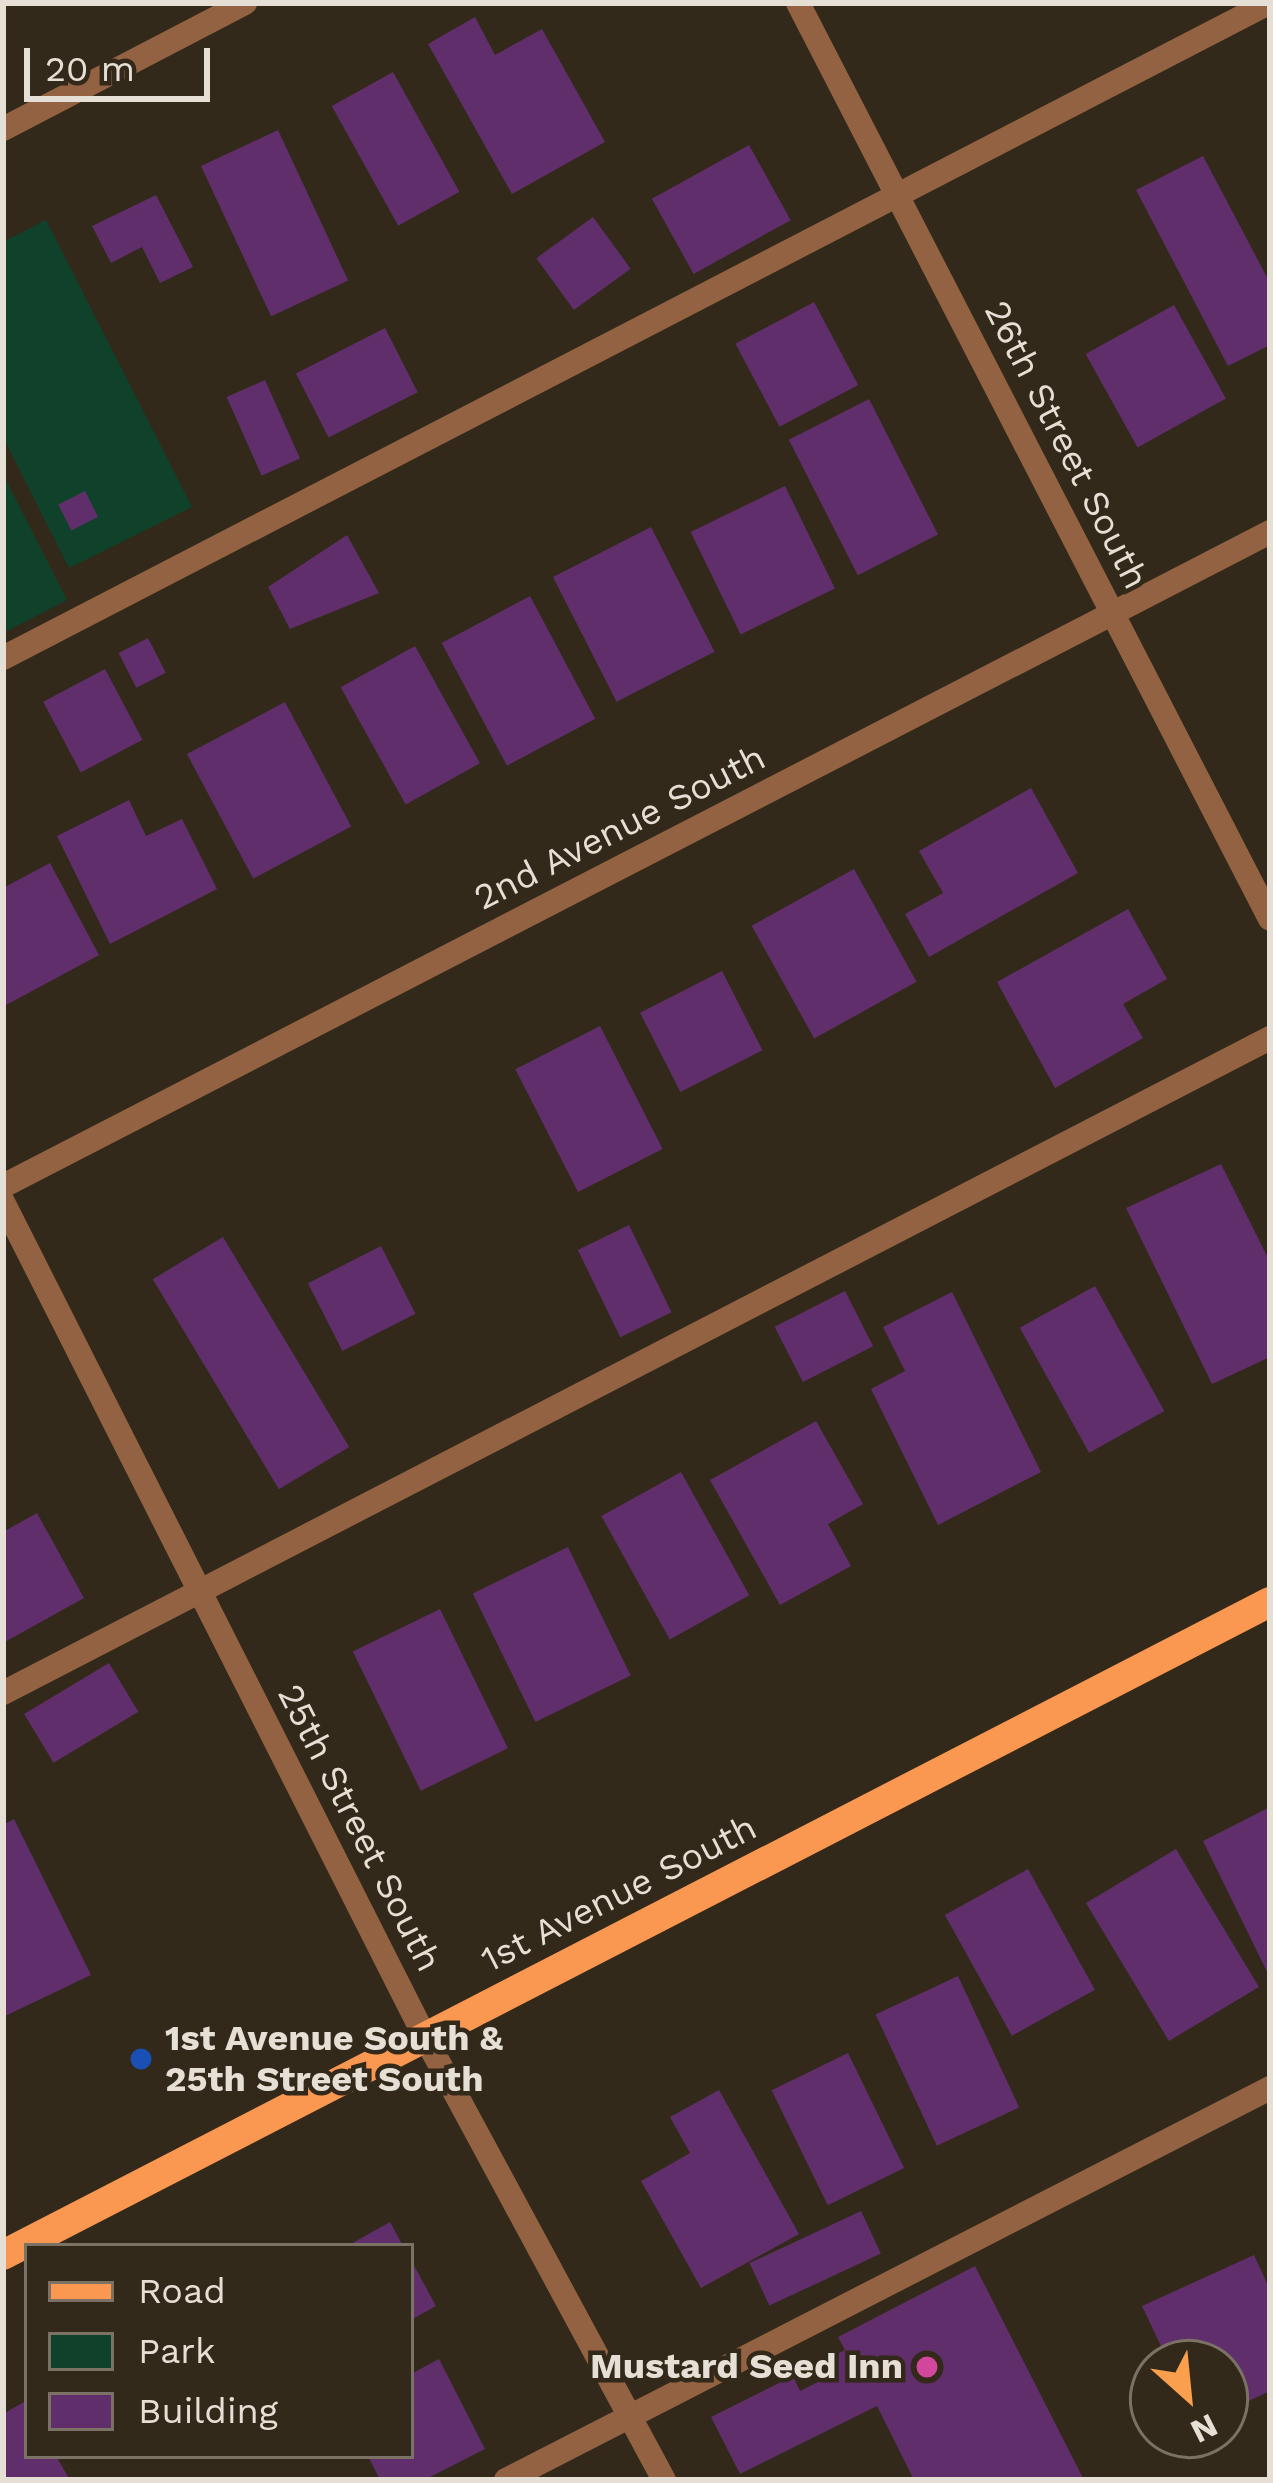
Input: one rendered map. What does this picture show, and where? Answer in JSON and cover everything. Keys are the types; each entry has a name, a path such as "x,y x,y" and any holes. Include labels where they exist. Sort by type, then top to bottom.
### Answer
{"main road":[{"name":"1st Avenue South","path":"26,2243 1270,1602"}],"street":[{"path":"3,129 245,3"},
{"name":"26th Street South","path":"798,3 1270,919"},
{"path":"3,658 1269,3"},
{"name":"2nd Avenue South","path":"3,1186 1270,532"},
{"path":"3,1693 1270,1038"},
{"name":"25th Street South","path":"3,1202 425,2038 664,2480"},
{"path":"506,2480 1270,2088"}],"green space":[{"path":"46,220 192,507 69,568 3,437 3,242"},
{"path":"3,474 67,600 3,633"}],"building":[{"path":"475,17 495,55 542,29 605,142 512,194 428,44"},
{"path":"393,72 459,192 398,226 332,106"},
{"path":"278,130 348,280 271,316 201,166"},
{"path":"749,145 791,220 694,274 652,199"},
{"path":"1203,156 1270,283 1270,345 1228,366 1136,190"},
{"path":"156,195 193,267 160,283 142,247 111,263 92,226"},
{"path":"593,217 631,269 574,310 536,258"},
{"path":"814,302 858,385 780,427 735,344"},
{"path":"1174,305 1226,399 1138,448 1086,354"},
{"path":"385,328 418,392 329,438 296,373"},
{"path":"265,380 300,459 262,476 227,397"},
{"path":"869,399 938,534 858,575 789,440"},
{"path":"785,486 835,588 741,634 691,532"},
{"path":"85,491 98,517 71,530 58,505"},
{"path":"651,527 715,652 617,702 553,577"},
{"path":"347,535 379,593 290,629 268,587"},
{"path":"530,596 595,719 507,766 442,643"},
{"path":"148,638 166,673 136,688 119,653"},
{"path":"415,646 480,763 406,804 341,687"},
{"path":"105,669 143,740 81,772 43,702"},
{"path":"285,702 351,826 253,879 187,754"},
{"path":"1031,788 1078,873 929,957 905,914 943,893 919,851"},
{"path":"129,800 146,836 182,819 217,889 110,944 57,836"},
{"path":"50,863 99,955 6,1005 3,888"},
{"path":"854,869 917,982 814,1039 752,926"},
{"path":"1128,909 1167,979 1123,1004 1143,1038 1055,1088 997,982"},
{"path":"722,971 762,1050 680,1092 640,1013"},
{"path":"600,1026 663,1149 578,1192 515,1069"},
{"path":"1221,1164 1270,1262 1270,1357 1212,1384 1126,1208"},
{"path":"629,1225 672,1312 620,1337 578,1250"},
{"path":"223,1237 349,1447 279,1489 153,1279"},
{"path":"381,1246 416,1314 342,1351 308,1283"},
{"path":"1095,1286 1164,1411 1089,1453 1020,1328"},
{"path":"845,1291 873,1346 803,1382 775,1327"},
{"path":"952,1292 1041,1472 938,1525 871,1389 905,1371 883,1327"},
{"path":"816,1421 863,1504 828,1524 851,1566 780,1605 710,1480"},
{"path":"681,1472 749,1595 670,1639 601,1516"},
{"path":"37,1513 84,1598 3,1643 3,1532"},
{"path":"568,1547 631,1676 535,1722 473,1593"},
{"path":"440,1609 508,1748 421,1791 353,1652"},
{"path":"109,1663 138,1712 53,1763 24,1714"},
{"path":"1270,1807 1270,1978 1203,1841"},
{"path":"14,1819 91,1975 3,2017 3,1825"},
{"path":"1176,1849 1259,1987 1169,2041 1086,1903"},
{"path":"1028,1869 1095,1990 1012,2036 945,1915"},
{"path":"958,1976 1019,2107 937,2146 876,2014"},
{"path":"848,2053 904,2168 828,2205 772,2090"},
{"path":"719,2090 799,2234 701,2288 641,2181 690,2153 670,2117"},
{"path":"861,2211 881,2254 769,2306 750,2263"},
{"path":"390,2222 401,2243 352,2243"},
{"path":"1254,2255 1270,2290 1270,2391 1249,2401 1249,2339 1158,2339 1142,2306"},
{"path":"414,2266 436,2306 414,2318"},
{"name":"Mustard Seed Inn","path":"975,2266 1084,2480 914,2480 877,2406 740,2474 711,2417 793,2376 800,2391 832,2375 825,2360 845,2350 838,2337"},
{"path":"439,2359 485,2449 424,2480 380,2480 370,2459 414,2459 414,2372"},
{"path":"24,2402 24,2459 58,2459 70,2480 3,2480 3,2414"}],"place":[{"name":"1st Avenue South & 25th Street South","path":"141,2059"},
{"name":"Mustard Seed Inn","path":"927,2367"}]}
